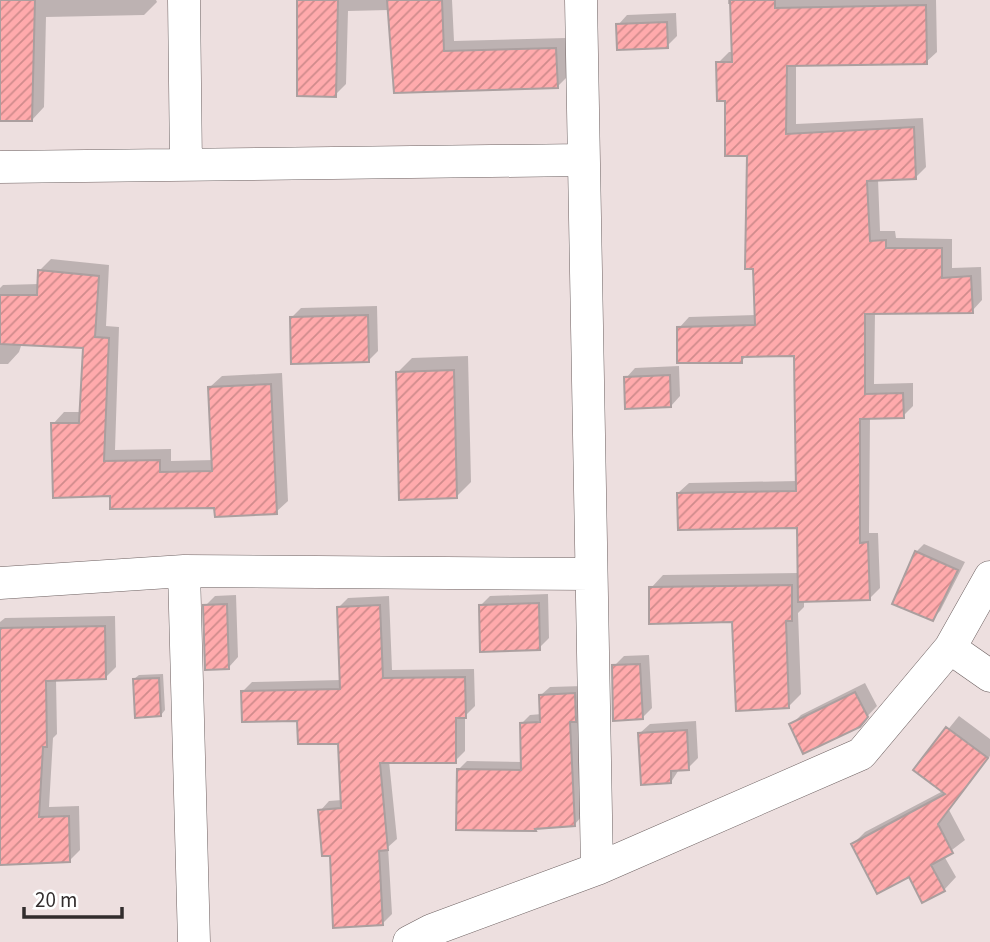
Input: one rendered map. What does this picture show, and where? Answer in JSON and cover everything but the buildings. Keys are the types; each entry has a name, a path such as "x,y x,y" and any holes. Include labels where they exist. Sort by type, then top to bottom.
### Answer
{"street":[{"path":"184,0 186,164"},
{"path":"581,0 597,869"},
{"path":"0,167 582,160"},
{"path":"0,583 184,571 591,574"},
{"path":"184,571 194,942"},
{"path":"409,942 432,930 597,869 861,754 950,648 990,576"},
{"path":"950,648 990,676"}]}
